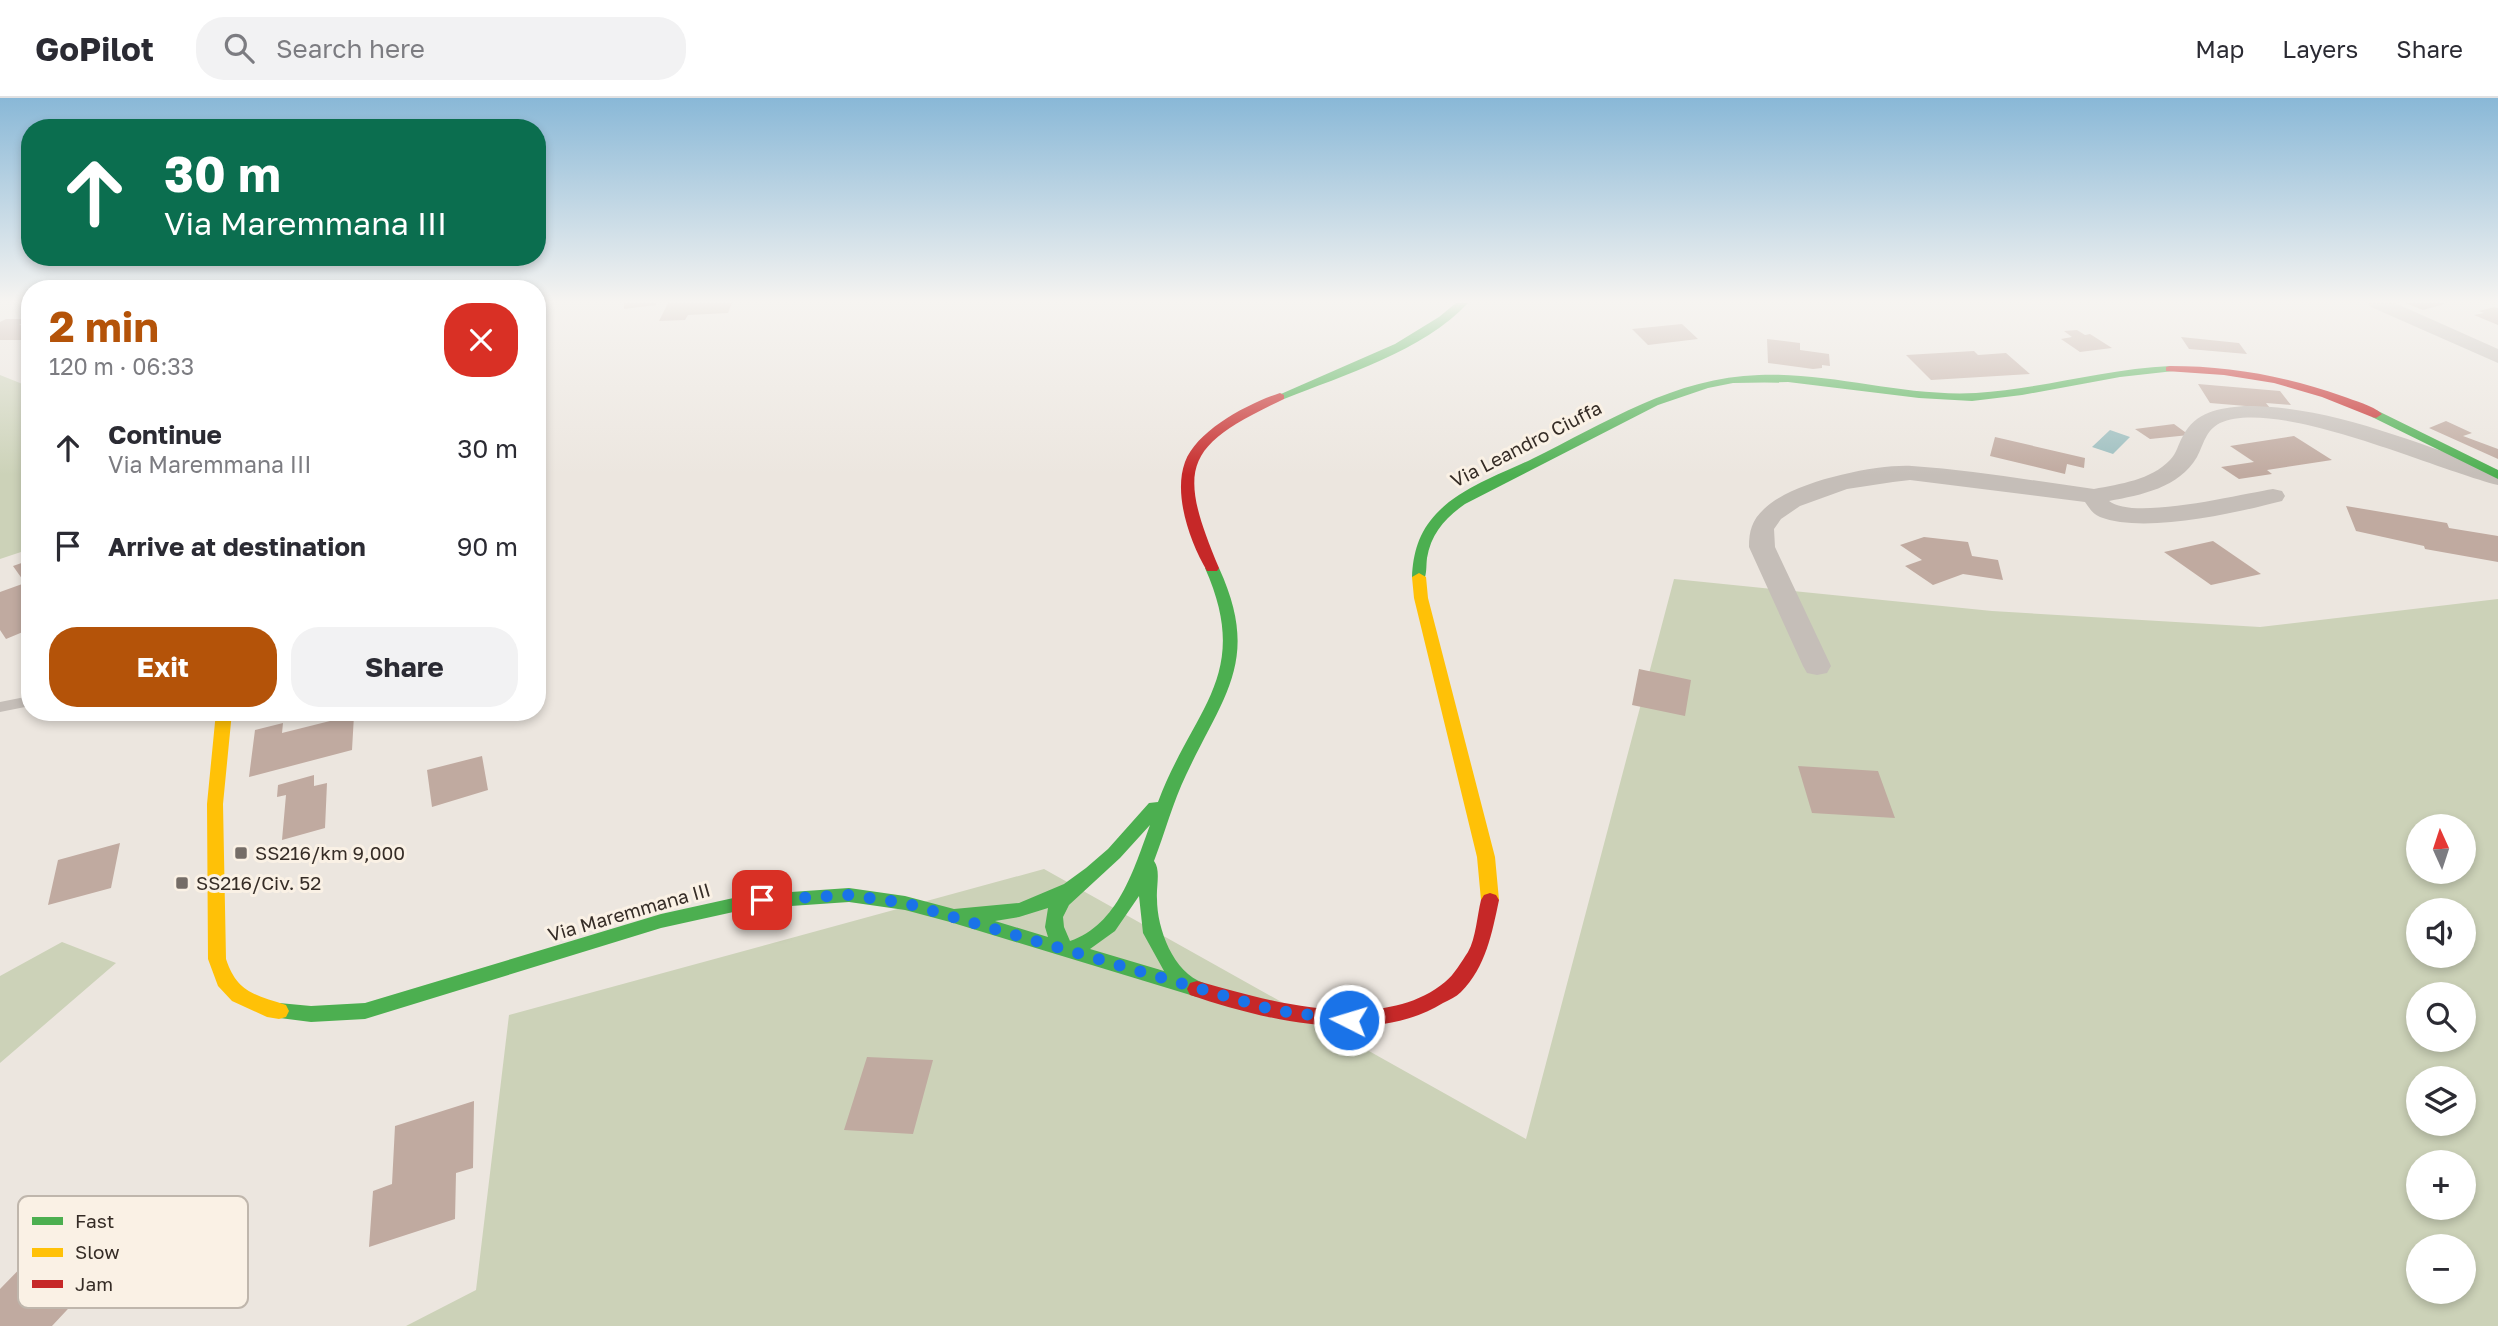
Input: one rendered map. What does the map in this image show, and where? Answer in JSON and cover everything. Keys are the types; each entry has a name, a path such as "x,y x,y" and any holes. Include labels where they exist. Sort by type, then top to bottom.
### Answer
{"main road":[{"path":"1175,780 1135,833 1068,893 1054,911 1052,931 1065,950 1094,940 1110,926 1154,841 1175,780 1221,686 1231,640 1224,592 1192,510 1187,482 1195,452 1212,432 1235,417 1368,360"},
{"name":"Via Leandro Ciuffa","path":"1191,987 1273,1010 1334,1019 1364,1020 1390,1018 1425,1007 1450,991 1465,976 1477,957 1488,923 1490,878 1422,598 1418,569 1421,547 1431,525 1454,505 1670,394 1707,383 1752,378 1935,395 1993,396 2035,392 2143,370 2219,369 2283,380 2342,398 2498,477"},
{"name":"Via Maremmana III","path":"221,721 215,804 215,925 219,971 233,991 256,1003 284,1011 330,1016 389,1005 661,921 747,902 849,895 905,903 950,915 1191,987"},
{"path":"1154,841 1147,887 1150,935 1168,968 1191,987"},
{"path":"950,915 1000,916 1026,910 1053,899 1088,875"}],"street":[{"path":"1817,666 1760,541 1762,524 1790,502 1835,486 1899,473 1933,474 2094,496 2133,489 2166,475 2183,460 2203,424 2215,417 2232,414 2284,414 2323,421 2498,477"},
{"path":"2094,496 2101,508 2108,512 2131,515 2157,514 2273,496"}],"lane":[{"path":"0,707 21,703"}],"green space":[{"path":"0,375 21,383 21,552 0,559"},
{"path":"1674,579 1992,611 2260,627 2498,599 2498,1326 406,1326 476,1290 509,1015 1044,869 1526,1139"},
{"path":"62,942 116,963 0,1063 0,976"}],"water":[{"path":"2110,430 2130,437 2113,454 2092,447"}],"building":[{"path":"1768,360 1830,360 1830,366 1822,365 1822,368 1813,369 1768,363"},
{"path":"1911,360 2014,360 2030,374 1931,380"},
{"path":"2198,384 2280,391 2291,405 2266,403 2270,408 2210,403"},
{"path":"2446,421 2472,433 2463,436 2498,449 2498,459 2429,428"},
{"path":"2174,424 2189,435 2150,439 2135,429"},
{"path":"2294,436 2332,460 2267,470 2272,474 2239,479 2221,467 2254,462 2230,446"},
{"path":"1995,437 2085,458 2084,468 2067,464 2065,474 1990,456"},
{"path":"2346,506 2447,523 2449,528 2498,536 2498,562 2425,549 2424,546 2356,531"},
{"path":"1924,537 1968,542 1972,556 1998,560 2003,580 1963,574 1933,585 1905,566 1922,560 1900,545"},
{"path":"2213,541 2261,574 2211,585 2164,552"},
{"path":"21,563 21,577 13,566"},
{"path":"21,584 21,633 6,639 0,630 0,592"},
{"path":"1639,669 1691,680 1685,716 1632,705"},
{"path":"330,721 354,721 352,750 249,777 255,730 283,723 282,733"},
{"path":"482,756 488,790 432,807 427,770"},
{"path":"1798,766 1878,771 1895,818 1812,813"},
{"path":"314,775 314,786 327,783 325,828 282,840 286,795 277,797 278,785"},
{"path":"120,843 111,888 48,905 58,860"},
{"path":"867,1057 933,1060 913,1134 844,1130"},
{"path":"474,1101 473,1168 456,1173 455,1219 369,1247 373,1191 392,1184 395,1126"},
{"path":"18,1271 18,1308 69,1308 52,1326 0,1326 0,1289"}],"traffic: fast":[{"path":"1280,397 1368,360"},
{"path":"1419,577 1426,540 1435,524 1448,510 1629,414 1706,385 1733,380 1788,379 1919,395 1972,397 2022,392 2145,370 2170,369"},
{"path":"2376,414 2498,475"},
{"path":"1088,875 1062,900 1054,917 1054,927 1065,950 1080,946 1098,936 1125,904 1142,869 1176,778 1223,684 1232,639 1224,598 1212,568"},
{"path":"957,915 990,915 1019,910 1046,902 1070,889 1114,854 1155,807"},
{"path":"1149,866 1148,902 1152,933 1166,960 1191,987"},
{"path":"279,1011 311,1014 365,1011 661,921 747,902 849,895 905,903 950,915 1197,989"}],"traffic: slow":[{"path":"1419,577 1421,598 1486,857 1490,900"},
{"path":"223,721 215,804 217,959 225,980 239,995 247,1001 279,1011"}],"traffic: jam":[{"path":"2170,369 2224,371 2275,380 2326,394 2376,414"},
{"path":"1212,568 1189,504 1187,480 1192,460 1203,443 1221,428 1280,397"},
{"path":"1197,989 1286,1011 1333,1018 1379,1017 1420,1008 1454,987 1478,952 1490,900"}],"place":[{"name":"SS216/km 9,000","path":"241,853"},
{"name":"SS216/Civ. 52","path":"182,883"}],"route":[{"path":"762,900 849,895 905,903 1233,1000 1273,1010 1349,1020"}]}
